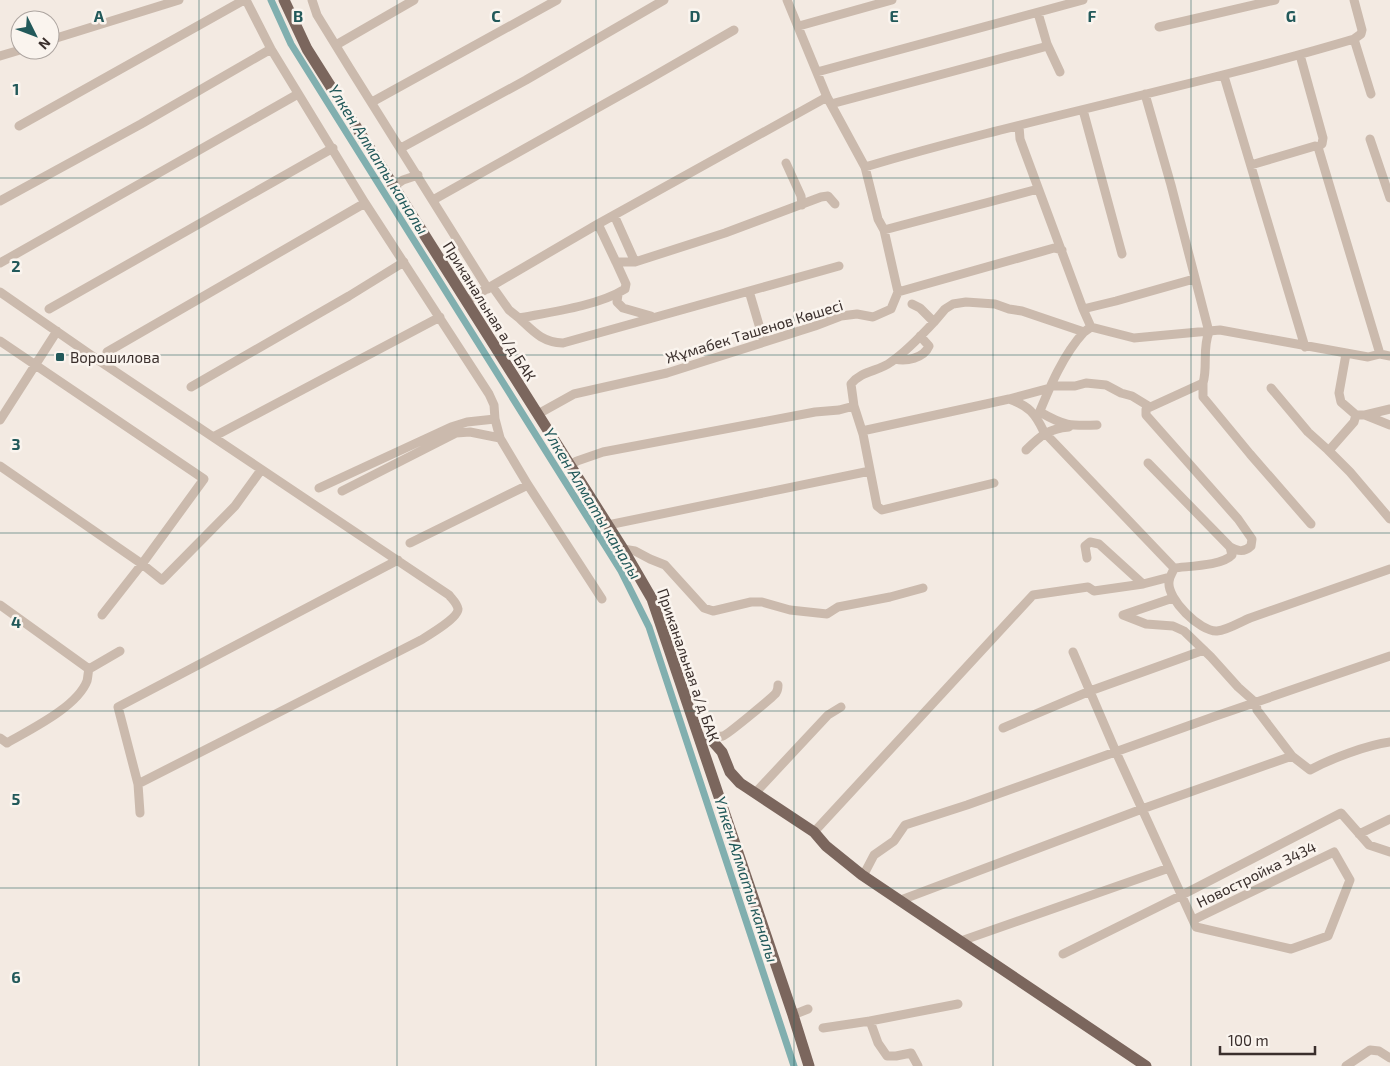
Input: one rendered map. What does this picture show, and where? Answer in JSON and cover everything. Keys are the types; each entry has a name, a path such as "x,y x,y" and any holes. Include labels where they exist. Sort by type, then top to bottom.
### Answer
{"main road":[{"name":"Приканальная а/д БАК","path":"286,0 308,49 608,525 652,599 703,737 809,1066"},
{"path":"703,737 722,752 730,772 740,783 814,832 826,846 863,876 1146,1066"}],"street":[{"path":"60,37 179,0"},
{"path":"19,126 245,0 271,49 365,203 489,394 494,405 495,419 500,438 528,485 602,599"},
{"path":"312,0 317,15 490,287 509,310 540,337 552,343 563,343 654,316 839,266"},
{"path":"336,45 414,0"},
{"path":"372,102 557,0"},
{"path":"401,148 526,80 664,0"},
{"path":"787,0 829,100 865,167 878,220 884,230 898,292 1054,248 1062,250"},
{"path":"799,26 892,0"},
{"path":"817,72 1038,14 1083,0"},
{"path":"1160,27 1275,0"},
{"path":"865,167 923,150 1224,76 1354,39 1361,34 1362,30 1354,0"},
{"path":"1038,14 1047,44 1060,72"},
{"path":"434,200 734,30"},
{"path":"1354,39 1371,94"},
{"path":"466,301 614,215 829,100 1044,47 1047,44"},
{"path":"0,202 271,49"},
{"path":"1251,165 1291,152 1315,146 1318,147 1322,144 1323,138 1300,55"},
{"path":"1224,76 1234,115 1251,165 1305,347"},
{"path":"0,263 298,94"},
{"path":"1145,94 1209,332 1204,353 1204,397 1250,454 1311,524"},
{"path":"1083,110 1122,254"},
{"path":"1019,126 1020,139 1062,250 1083,309 1088,329"},
{"path":"1370,139 1390,198"},
{"path":"1318,147 1380,354"},
{"path":"49,309 333,148"},
{"path":"786,163 802,196 802,205"},
{"path":"394,186 418,175"},
{"path":"884,230 1038,189"},
{"path":"616,262 635,262 725,233 828,196 835,204"},
{"path":"107,352 365,203"},
{"path":"614,215 635,262"},
{"path":"519,318 582,305 618,294 625,289 626,284 598,224"},
{"path":"191,387 404,262"},
{"path":"1083,309 1194,279"},
{"path":"749,291 764,342"},
{"path":"0,292 261,470 398,560 449,596 456,603 458,609 457,613 450,620 421,640 138,784"},
{"name":"Жұмабек Тәшенов Көшесі","path":"538,414 574,394 668,372 815,326 841,316 857,314 873,317 891,309 898,292"},
{"path":"618,294 617,302 623,308 654,316"},
{"path":"994,483 882,510 877,506 862,431 854,406 851,384 856,377 879,369 895,359 945,309 953,304 966,302 995,304 1088,329 1134,338 1220,330 1346,354 1368,357 1380,354 1390,356"},
{"path":"912,304 920,308 934,322"},
{"path":"213,437 440,317"},
{"path":"1088,329 1066,356 1038,415 1046,433 1174,568"},
{"path":"0,420 57,331"},
{"path":"895,359 907,360 928,350 929,346 920,336"},
{"path":"0,341 204,479 142,564 102,614"},
{"path":"1346,354 1339,393 1341,402 1361,415 1390,425"},
{"path":"862,431 1009,399 1051,387 1075,386 1086,383 1106,384 1150,407"},
{"path":"1148,464 1230,547 1237,551 1247,550 1251,546 1252,539 1238,519 1146,415 1146,409 1203,383"},
{"path":"1271,388 1308,432 1350,472 1390,519"},
{"path":"1009,399 1020,403 1038,415 1072,426"},
{"path":"570,465 602,452 854,406"},
{"path":"1328,450 1361,415 1390,409"},
{"path":"318,488 451,427 467,422 495,419"},
{"path":"1026,450 1049,430 1072,426 1098,425"},
{"path":"342,492 456,433 470,432 500,438"},
{"path":"0,466 142,564 162,580 235,506 261,470"},
{"path":"608,525 870,471"},
{"path":"410,543 528,485"},
{"path":"1087,558 1085,546 1090,542 1099,544 1143,584"},
{"path":"1174,568 1228,560 1232,555 1230,547"},
{"path":"623,549 635,551 665,564 704,608 713,611 751,602 762,602 790,610 828,614 838,607 890,597 923,588"},
{"path":"140,813 138,784 118,707 398,560"},
{"path":"1174,568 1169,586 1173,598 1192,619 1203,627 1217,631 1390,569"},
{"path":"814,832 1033,595 1088,587 1094,591 1143,584 1170,577"},
{"path":"1173,598 1123,615 1146,624 1173,626 1184,631 1256,703 1257,710 1292,756 1310,770 1374,745 1390,742"},
{"path":"0,605 88,669"},
{"path":"1003,728 1090,691 1204,650"},
{"path":"88,669 120,651"},
{"name":"Новостройка 3434","path":"1073,652 1116,752 1196,927 1291,949 1328,936 1350,880 1334,852 1193,920"},
{"path":"863,876 874,855 894,841 906,825 1390,656"},
{"path":"4,741 53,716 72,702 87,680 88,669"},
{"path":"703,737 723,736 729,732 765,704 778,691 778,685"},
{"path":"756,792 828,715 841,707"},
{"path":"901,900 1142,809 1292,756"},
{"path":"1063,954 1340,813 1369,845 1390,852"},
{"path":"1359,834 1390,820"},
{"path":"961,940 1169,868"},
{"path":"823,1028 958,1004"},
{"path":"793,1015 808,1009"},
{"path":"870,1020 878,1042 887,1056 911,1053 918,1066"},
{"path":"1346,1066 1370,1050 1379,1051 1390,1058"}],"waterway":[{"name":"Үлкен Алматы каналы","path":"271,0 291,44 621,571 649,627 794,1066"}],"place":[{"name":"Ворошилова","path":"60,357"}]}
